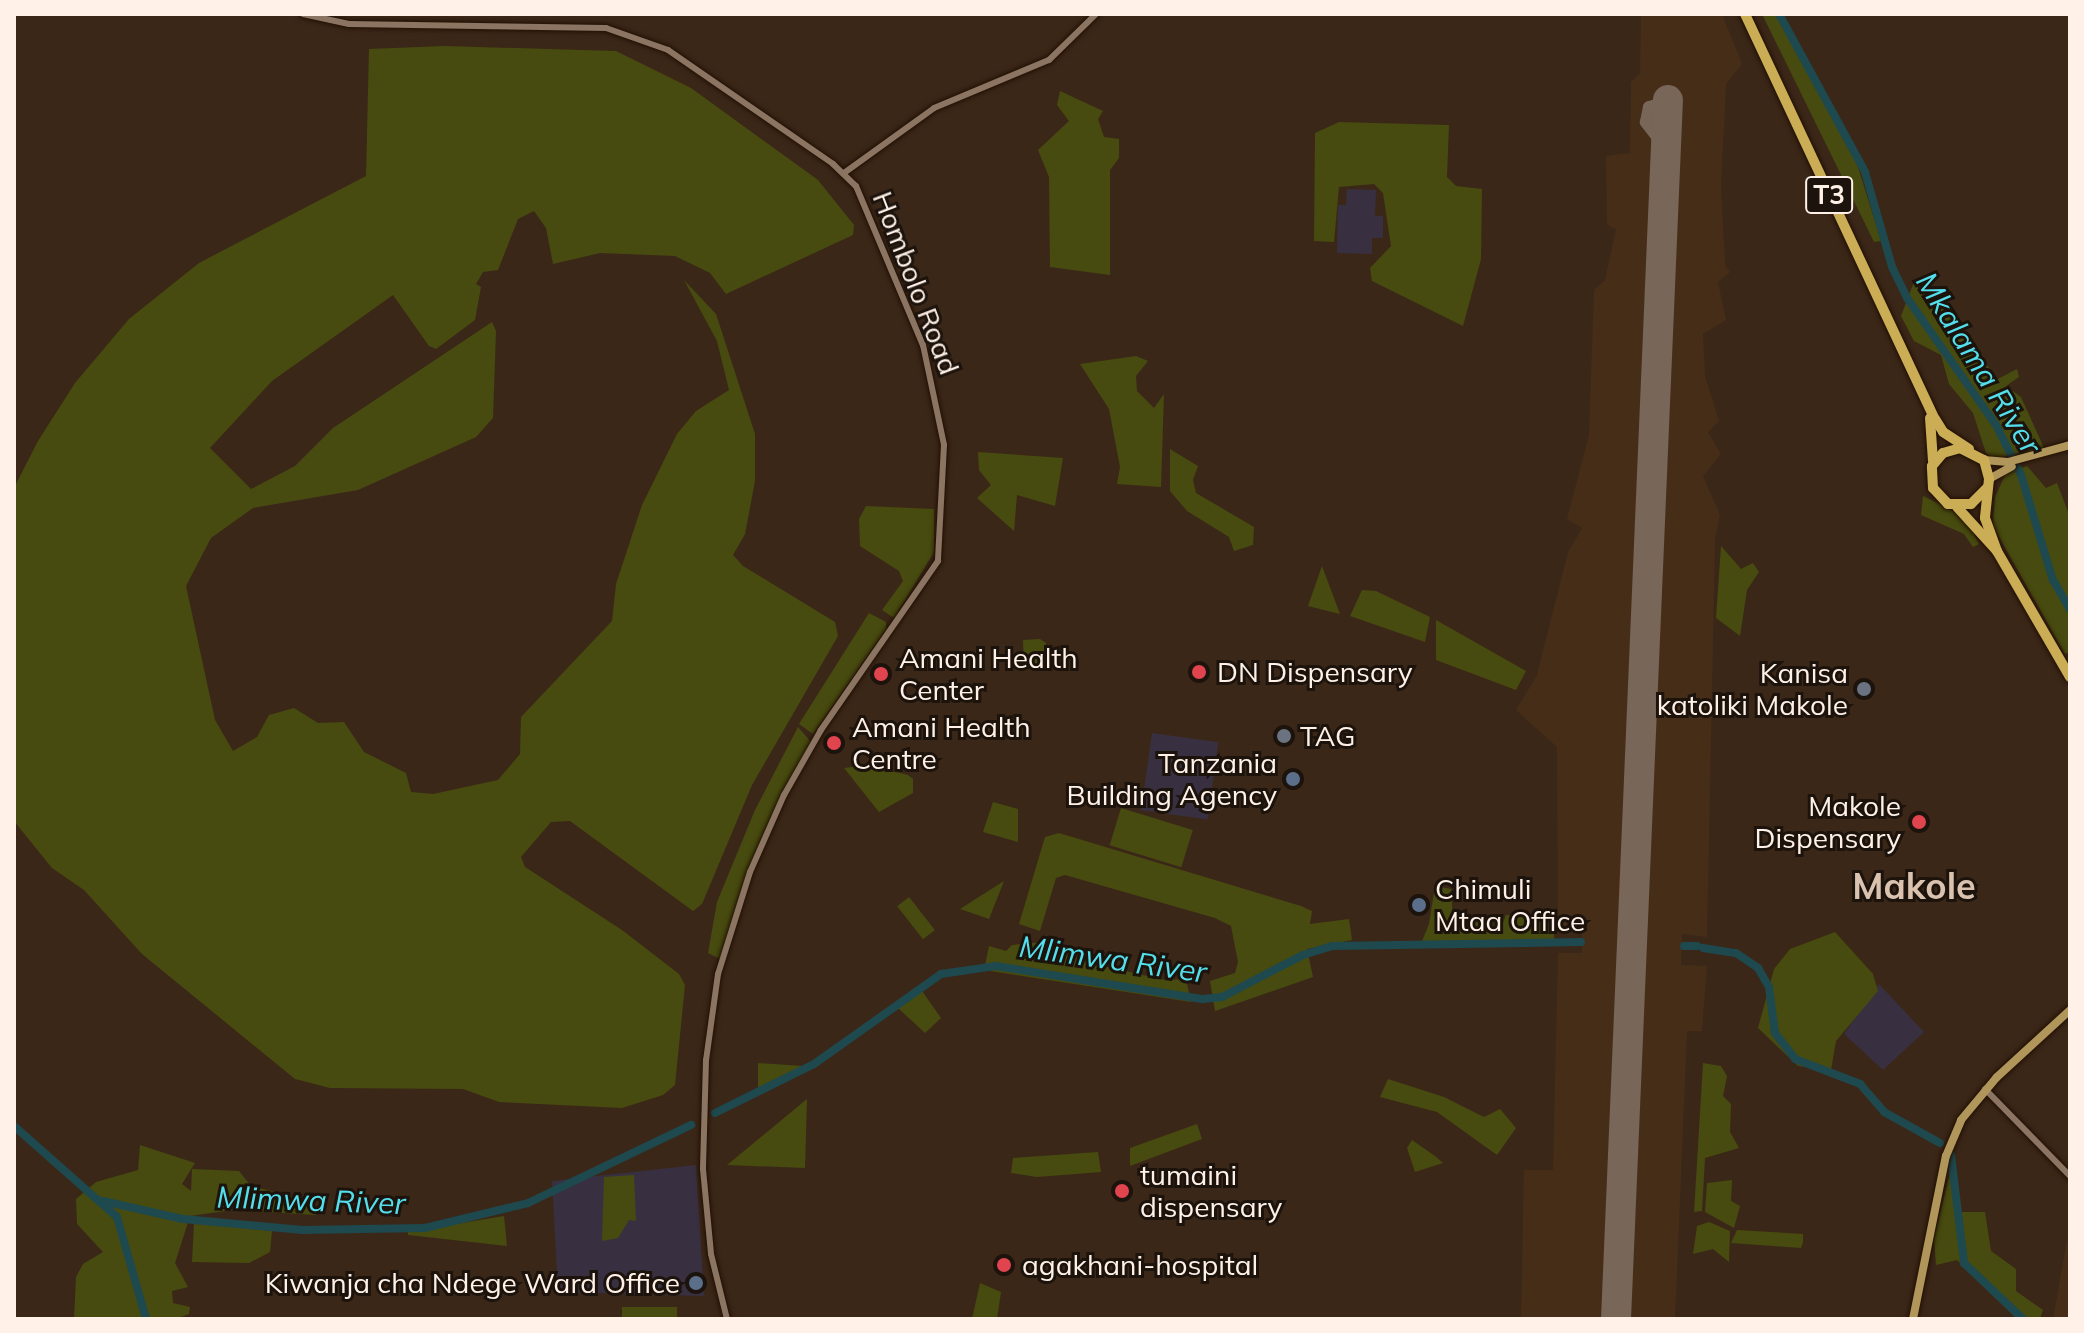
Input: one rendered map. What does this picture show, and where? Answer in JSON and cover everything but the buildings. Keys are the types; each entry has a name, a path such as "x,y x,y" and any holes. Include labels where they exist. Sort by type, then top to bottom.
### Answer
{"highway":[{"name":"T3","path":"1745,14 1943,432 1984,460 1988,483 1985,518 1997,551"},
{"name":"T3","path":"1914,375 1933,427 1932,466 1936,495 1967,513 1997,551 2070,677"},
{"path":"1932,466 1951,449 1969,449"},
{"path":"1955,506 1971,504 1988,483"}],"main road":[{"path":"1984,460 2009,464 2070,447"},
{"path":"1988,483 2009,464"},
{"path":"1913,1319 1946,1156 1961,1120 1985,1089 2070,1010"}],"street":[{"name":"Hombolo Road","path":"303,14 349,24 580,26 624,32 683,60 844,173 870,212 934,384 944,445 941,549 934,568 821,730 784,795 750,872 718,974 706,1060 703,1169 711,1254 727,1319"},
{"path":"844,173 934,108 1049,60 1096,14"},
{"path":"1985,1089 2070,1176"}],"shaded area":[{"path":"1641,14 1722,14 1742,64 1726,84 1721,186 1725,265 1730,272 1718,282 1726,320 1703,334 1705,376 1719,421 1708,432 1721,454 1703,476 1720,515 1715,539 1707,937 1682,934 1681,965 1707,966 1702,1031 1687,1031 1675,1319 1521,1319 1524,1170 1553,1170 1558,953 1582,953 1582,933 1558,932 1557,747 1516,710 1537,675 1568,552 1582,528 1567,519 1589,435 1594,290 1605,280 1616,229 1607,225 1606,156 1630,153 1631,82 1640,73"},
{"path":"1347,189 1376,190 1375,216 1383,216 1383,238 1372,238 1372,254 1337,253 1338,205 1346,205"},
{"path":"1152,733 1218,742 1207,820 1141,810"},
{"path":"1879,984 1924,1032 1883,1070 1844,1034"},
{"path":"696,1165 704,1296 558,1292 552,1181"},
{"path":"2070,1224 2070,1319 2053,1319"}],"green space":[{"path":"1762,14 1775,14 1839,125 1858,167 1881,241 1874,242"},
{"path":"444,46 616,51 691,88 818,180 854,225 853,235 726,294 710,273 675,256 600,253 553,264 546,228 534,211 518,219 498,270 483,272 476,284 481,287 475,320 436,349 429,346 393,295 272,381 210,448 251,489 295,466 333,428 492,322 496,331 493,418 476,437 358,490 253,508 211,538 186,586 215,720 233,751 257,737 269,715 294,708 318,723 344,722 364,752 406,773 411,792 433,794 498,780 520,754 521,717 612,621 616,584 642,505 677,434 696,411 729,390 717,341 684,280 716,314 755,434 755,481 745,534 733,555 743,566 835,622 838,636 752,785 702,904 693,911 570,821 551,822 521,857 525,867 622,930 679,974 685,985 675,1085 663,1095 622,1108 499,1102 463,1089 330,1088 295,1079 142,954 84,890 52,868 14,821 14,488 38,441 75,383 129,319 199,263 366,176 369,49"},
{"path":"1060,91 1103,111 1098,119 1104,137 1119,139 1119,158 1110,170 1110,275 1050,267 1049,177 1038,150 1069,121 1057,105"},
{"path":"1339,122 1449,125 1447,177 1456,186 1482,189 1481,259 1463,326 1372,281 1370,268 1391,246 1383,193 1374,184 1339,187 1334,242 1314,241 1315,133"},
{"path":"1914,282 1942,304 1989,368 1988,384 2017,369 2019,377 2006,386 2021,397 2044,448 1992,459 1986,453 1973,413 1949,384 1941,355 1914,341 1901,316"},
{"path":"1136,356 1148,361 1136,376 1137,391 1154,408 1164,394 1161,487 1117,484 1120,467 1109,409 1080,364"},
{"path":"1170,449 1198,466 1193,480 1196,493 1254,527 1253,545 1234,551 1229,537 1187,511 1170,491"},
{"path":"978,452 1063,458 1055,506 1017,495 1014,531 977,498 991,485 979,470"},
{"path":"2027,466 2046,488 2057,483 2070,517 2070,652 2065,654 1993,526 1995,497 2006,473"},
{"path":"1923,496 1964,516 1979,544 1973,547 1964,534 1921,515"},
{"path":"866,506 934,509 934,552 894,618 882,610 903,581 899,571 860,546 859,519"},
{"path":"1721,546 1741,569 1753,563 1759,572 1747,590 1740,636 1716,618"},
{"path":"1322,566 1340,614 1308,606"},
{"path":"1362,590 1376,591 1430,617 1425,642 1350,616"},
{"path":"869,613 886,622 886,629 813,734 799,724"},
{"path":"1436,620 1526,671 1516,690 1436,660"},
{"path":"1040,639 1046,643 1044,665 1024,669 1023,640"},
{"path":"798,727 811,742 757,849 720,959 708,953 717,902 755,810"},
{"path":"867,765 908,775 913,779 913,793 879,812 844,768"},
{"path":"993,802 1018,809 1018,842 983,832"},
{"path":"1121,808 1193,830 1181,867 1110,845"},
{"path":"1059,833 1301,906 1312,911 1310,924 1349,919 1352,940 1307,949 1313,977 1215,1011 1210,981 1235,973 1238,962 1231,926 1215,918 1065,875 1056,878 1040,931 1019,924 1045,837"},
{"path":"1004,881 989,919 960,909"},
{"path":"1435,886 1451,889 1453,918 1486,918 1487,927 1501,928 1506,915 1549,916 1555,918 1554,939 1519,939 1513,945 1420,946 1429,924"},
{"path":"909,897 935,930 923,939 897,906"},
{"path":"1835,932 1873,974 1878,991 1836,1041 1831,1070 1798,1066 1758,1028 1774,969 1790,949"},
{"path":"1043,942 1048,949 1103,966 1165,980 1186,979 1191,1002 984,970 989,946 1006,951 1012,945"},
{"path":"920,988 941,1018 925,1033 897,1007"},
{"path":"758,1063 803,1066 758,1088"},
{"path":"1703,1063 1721,1066 1727,1076 1723,1096 1731,1104 1730,1132 1739,1148 1705,1158 1702,1211 1694,1212"},
{"path":"1388,1079 1444,1097 1484,1117 1500,1109 1516,1128 1497,1155 1437,1112 1380,1097"},
{"path":"807,1099 805,1168 727,1165"},
{"path":"1197,1124 1202,1139 1130,1166 1130,1148"},
{"path":"1412,1140 1443,1163 1415,1172 1407,1148"},
{"path":"140,1145 195,1163 182,1184 191,1191 192,1169 239,1171 251,1186 314,1202 316,1215 232,1210 190,1216 175,1263 188,1287 172,1291 173,1303 190,1307 189,1314 176,1319 74,1319 76,1277 83,1264 103,1252 77,1224 76,1199 96,1182 138,1170"},
{"path":"1098,1152 1101,1172 1037,1177 1011,1173 1013,1158"},
{"path":"1953,1161 1958,1212 1985,1212 1991,1251 2016,1269 2016,1291 2043,1310 2040,1319 2017,1319 1957,1260 1936,1265 1934,1239"},
{"path":"634,1175 636,1221 629,1220 618,1238 602,1241 604,1177"},
{"path":"1732,1180 1731,1201 1740,1206 1734,1228 1705,1212 1707,1183"},
{"path":"504,1216 507,1246 408,1235 408,1232"},
{"path":"1709,1222 1730,1231 1729,1262 1713,1249 1693,1254 1697,1226"},
{"path":"194,1223 272,1231 270,1252 249,1263 192,1262"},
{"path":"1737,1230 1803,1234 1803,1242 1801,1248 1731,1243"},
{"path":"980,1283 1001,1292 997,1319 972,1319"},
{"path":"622,1307 677,1307 677,1319 622,1319"}],"waterway":[{"name":"Mkalama River","path":"1779,14 1865,172 1892,267 1907,298 1996,425 2021,475 2053,580 2070,610"},
{"name":"Mlimwa River","path":"715,1113 814,1064 941,974 996,966 1203,999 1222,997 1303,955 1333,946 1581,942"},
{"name":"Mlimwa River","path":"1684,946 1697,946"},
{"name":"Mlimwa River","path":"1703,948 1736,953 1758,968 1769,987 1775,1033 1795,1059 1860,1084 1884,1112 1940,1143"},
{"name":"Mlimwa River","path":"103,1201 183,1219 302,1230 425,1228 528,1203 691,1125"},
{"path":"14,1126 117,1217 146,1319"},
{"name":"Mlimwa River","path":"1951,1155 1964,1263 2023,1319"}],"taxiway":[{"path":"1666,148 1646,122 1649,107 1668,102"}],"runway":[{"path":"1616,1319 1668,100"}],"place":[{"name":"DN Dispensary","path":"1199,672"},
{"name":"Amani Health Center","path":"881,674"},
{"name":"Kanisa katoliki Makole","path":"1864,689"},
{"name":"TAG","path":"1284,736"},
{"name":"Amani Health Centre","path":"834,743"},
{"name":"Tanzania Building Agency","path":"1293,779"},
{"name":"Makole Dispensary","path":"1919,822"},
{"name":"Chimuli Mtaa Office","path":"1419,905"},
{"name":"tumaini dispensary","path":"1122,1191"},
{"name":"agakhani-hospital","path":"1004,1265"},
{"name":"Kiwanja cha Ndege Ward Office","path":"696,1283"}],"district":[{"name":"Makole","path":"1914,886"}]}
